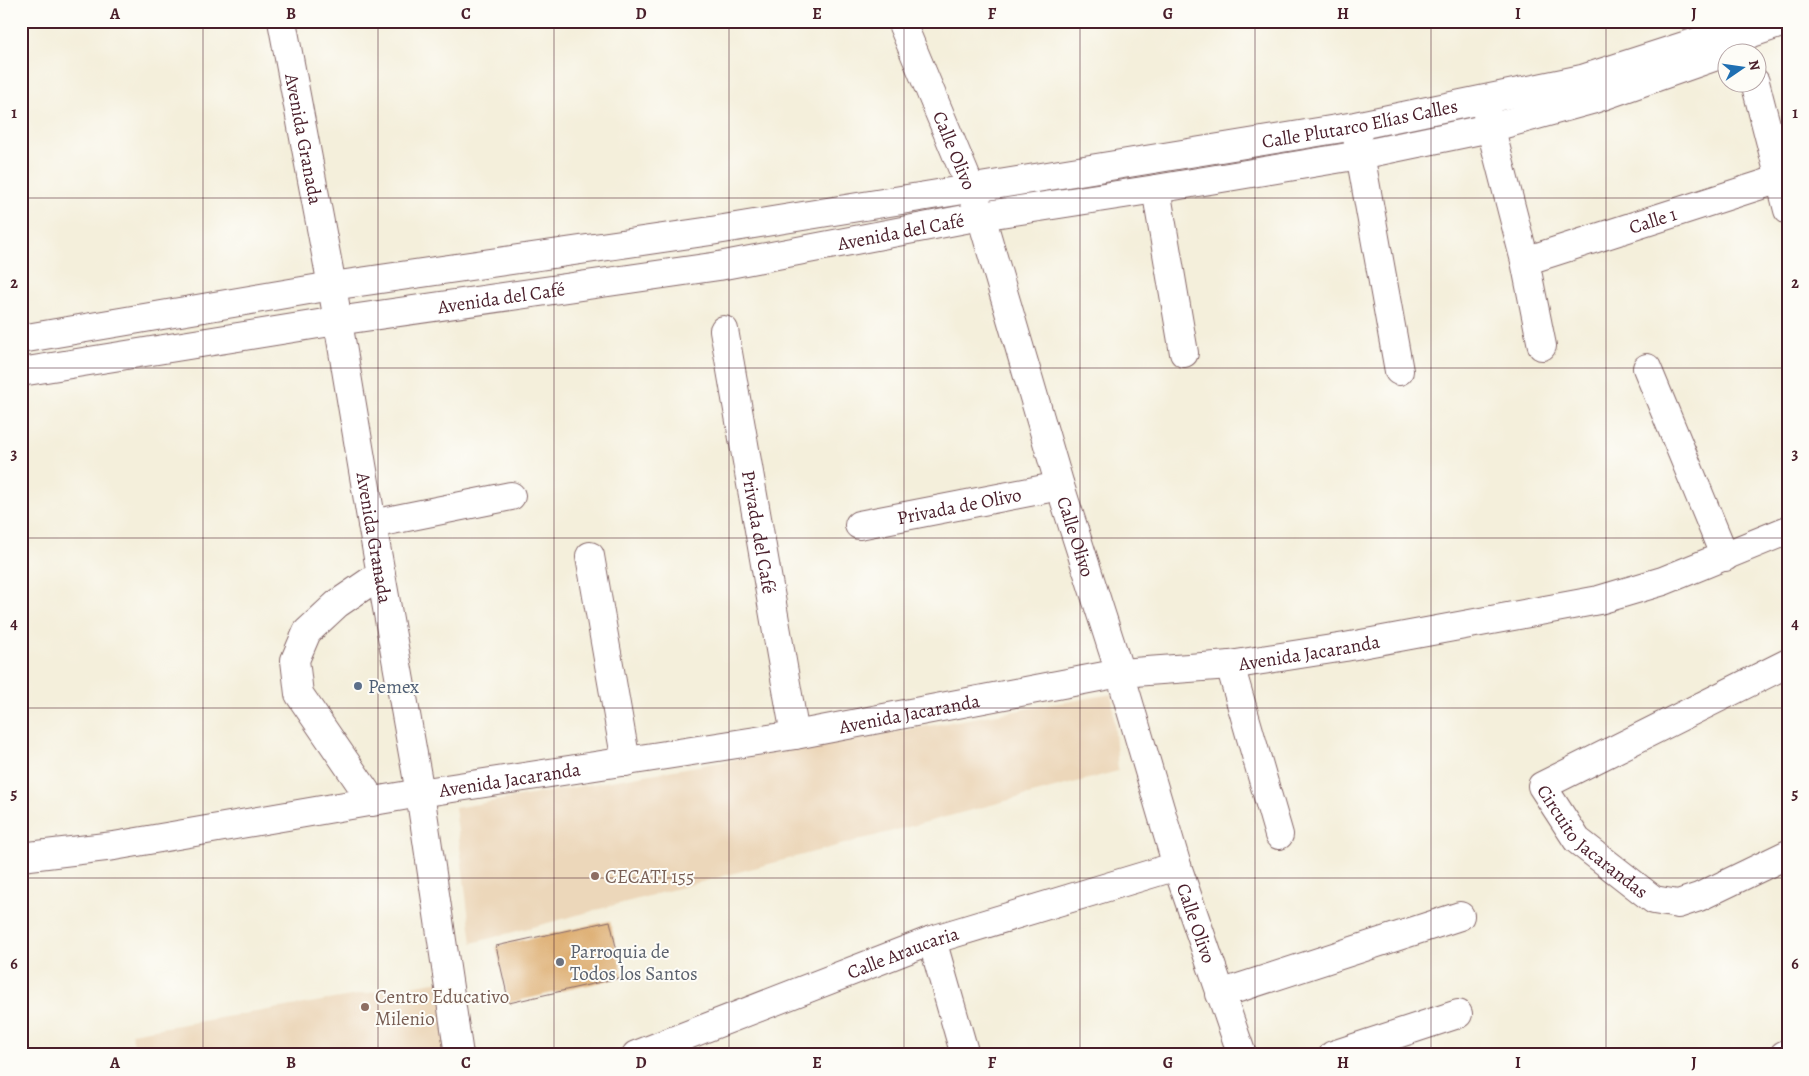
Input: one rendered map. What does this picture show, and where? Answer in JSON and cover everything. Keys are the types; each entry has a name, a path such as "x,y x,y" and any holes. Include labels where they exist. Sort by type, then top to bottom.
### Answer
{"street":[{"name":"Avenida Granada","path":"282,21 332,286 420,793 459,1055"},
{"name":"Calle Olivo","path":"901,21 981,216 1060,486 1120,673 1177,866 1242,1055"},
{"name":"Calle Plutarco Elías Calles","path":"1749,42 1787,21"},
{"name":"Calle Plutarco Elías Calles","path":"971,189 1355,126 1483,101 1582,79 1718,35 1739,42"},
{"name":"Calle Plutarco Elías Calles","path":"981,216 1360,155 1490,128 1591,100 1716,56"},
{"path":"1758,92 1788,210"},
{"path":"1483,101 1525,261 1542,346"},
{"path":"1355,126 1400,372"},
{"name":"Calle 1","path":"1525,261 1780,179"},
{"name":"Avenida del Café","path":"21,339 332,286 711,231 971,189"},
{"path":"1156,189 1184,353"},
{"name":"Avenida del Café","path":"21,372 337,321 719,266 981,216"},
{"path":"711,231 719,266"},
{"name":"Privada del Café","path":"724,330 795,735"},
{"path":"1647,368 1725,557"},
{"name":"Privada de Olivo","path":"859,525 1060,486"},
{"path":"372,524 511,496"},
{"name":"Avenida Jacaranda","path":"21,857 114,846 420,793 795,735 1120,673 1230,666 1599,600 1664,581 1788,530"},
{"path":"590,556 626,762"},
{"path":"372,802 299,694 295,660 307,632 338,604 381,574"},
{"name":"Circuito Jacarandas","path":"1788,663 1542,786 1578,840 1654,900 1678,904 1699,897 1788,854"},
{"path":"1230,666 1279,835"},
{"name":"Calle Araucaria","path":"636,1055 932,940 1177,866"},
{"path":"1220,994 1460,916"},
{"path":"932,940 965,1055"},
{"path":"1332,1055 1458,1014"},
{"path":"1784,1055 1788,1053"}],"shaded area":[{"name":"CECATI 155","path":"1112,694 1118,771 472,943 455,808"},
{"name":"Centro Educativo Milenio","path":"440,981 452,1055 137,1055 131,1033"}],"building":[{"name":"Parroquia de Todos los Santos","path":"610,921 623,977 509,1003 496,946"}],"place":[{"name":"Pemex","path":"358,686"},
{"name":"CECATI 155","path":"595,876"},
{"name":"Parroquia de Todos los Santos","path":"560,962"},
{"name":"Centro Educativo Milenio","path":"365,1007"}]}
